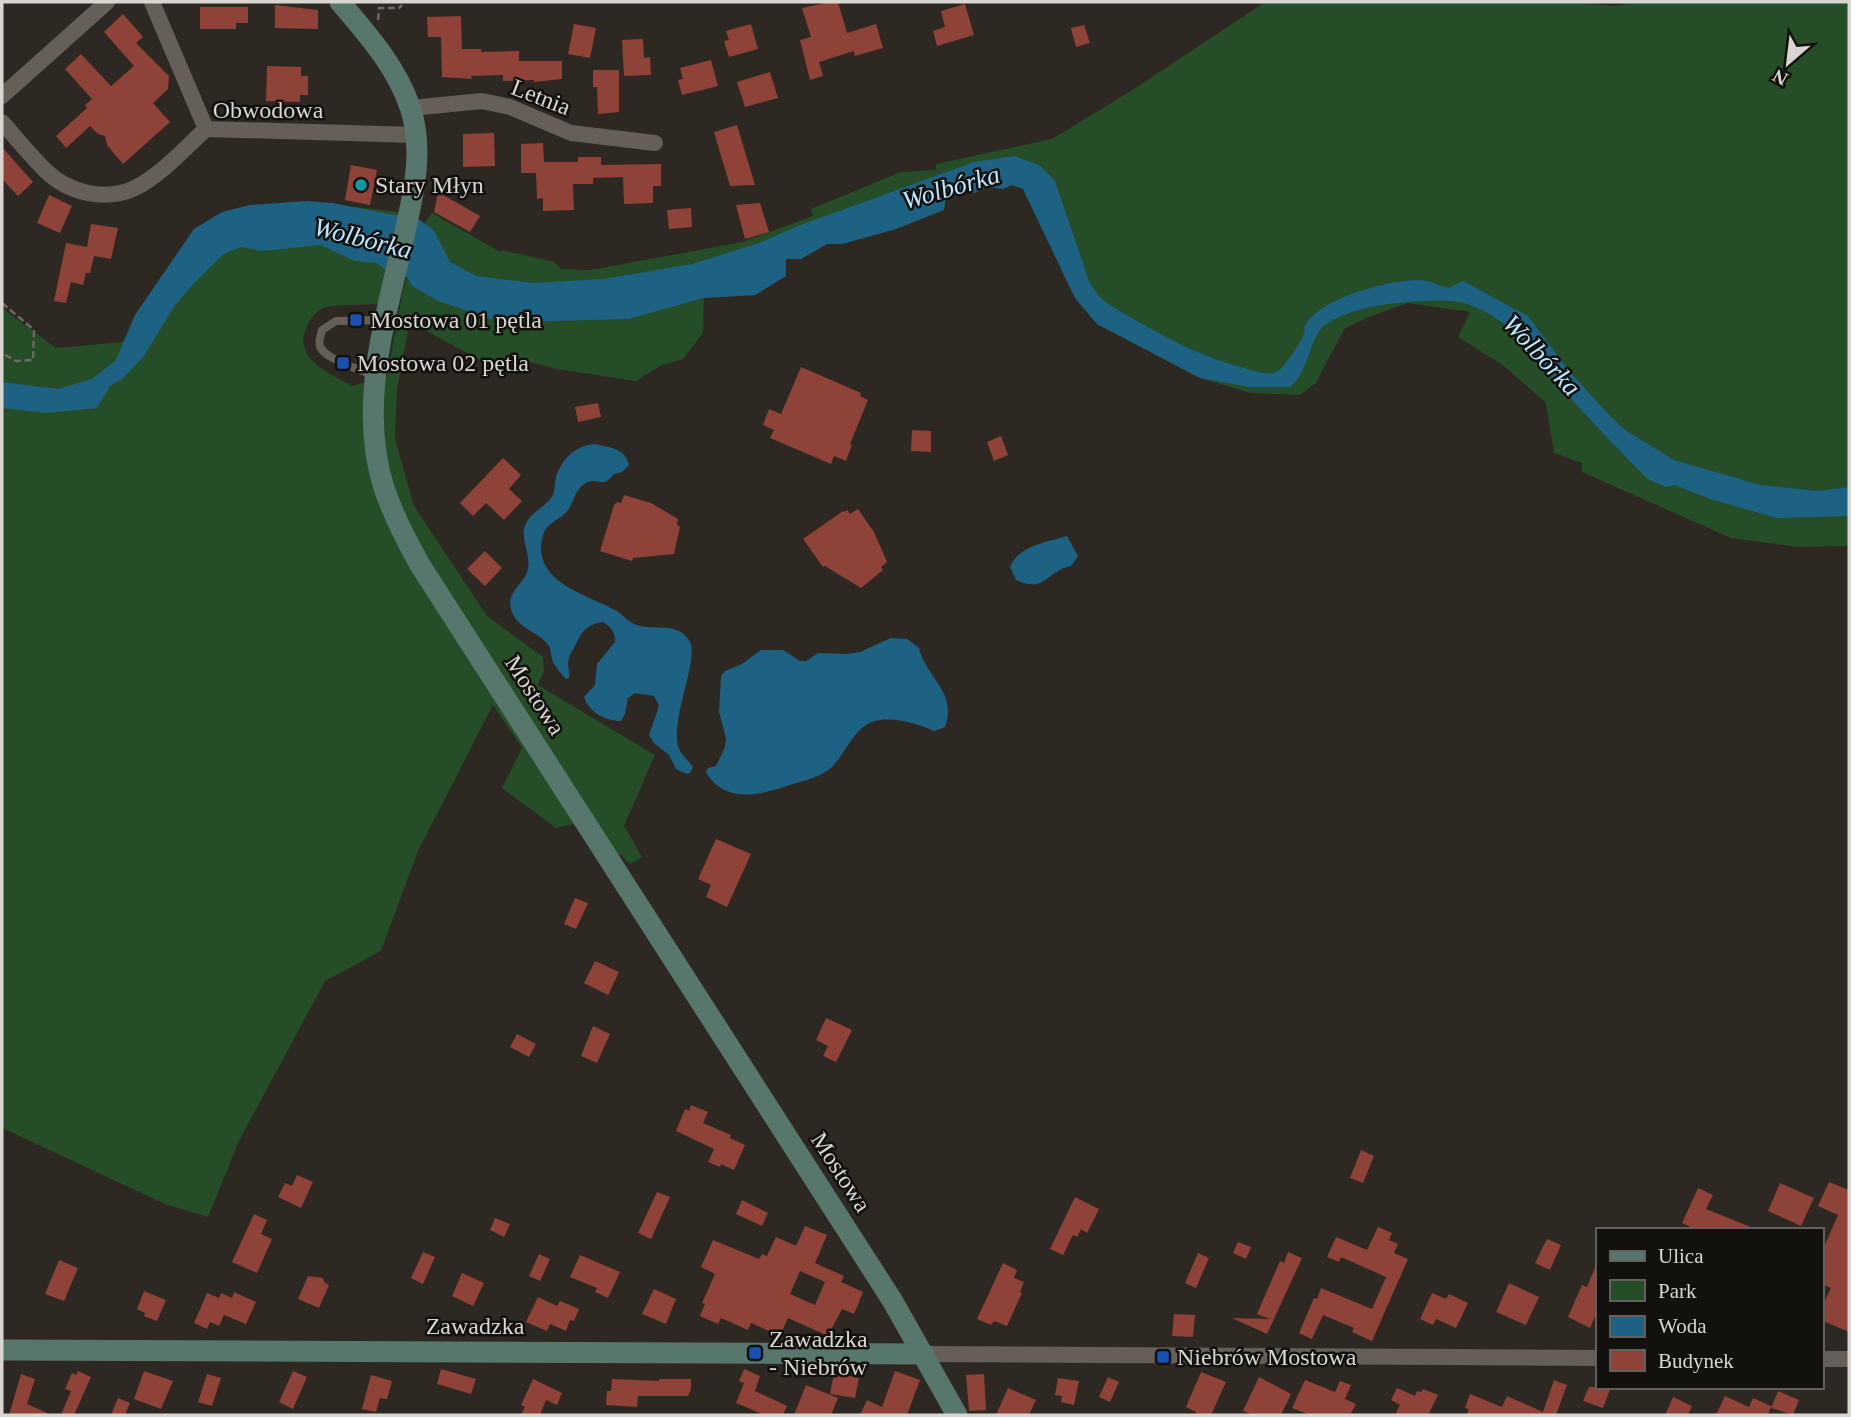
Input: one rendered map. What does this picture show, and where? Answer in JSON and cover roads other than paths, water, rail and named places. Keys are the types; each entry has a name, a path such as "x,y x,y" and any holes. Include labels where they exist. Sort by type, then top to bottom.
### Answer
{"street":[{"path":"2,96 107,2"},
{"path":"152,2 206,130"},
{"name":"Mostowa","path":"347,3 394,72 411,108 416,135 417,178 385,320 376,376 376,453 383,486 398,526 420,565 892,1300 957,1415"},
{"name":"Letnia","path":"411,108 482,101 510,107 571,134 655,143"},
{"name":"Obwodowa","path":"2,122 47,172 70,188 87,194 113,194 134,188 153,176 206,130 416,135"},
{"name":"Zawadzka","path":"2,1350 1596,1358"},
{"path":"1823,1359 1849,1359"}],"lane":[{"path":"376,376 329,355 320,348 319,340 322,330 336,321 385,320"}],"water":[{"name":"Wolbórka","path":"1015,156 1039,165 1055,181 1089,281 1098,295 1124,314 1191,349 1226,363 1272,373 1279,370 1292,355 1304,334 1305,326 1314,315 1340,299 1390,283 1422,280 1449,288 1463,281 1528,316 1569,371 1611,417 1625,430 1674,460 1760,485 1818,491 1849,487 1849,516 1777,518 1710,499 1675,485 1665,487 1648,479 1585,414 1515,334 1484,311 1455,301 1386,304 1335,319 1320,329 1302,372 1290,387 1249,387 1200,378 1097,324 1075,298 1023,189 1012,185 1003,189 989,187 974,193 959,190 946,194 944,210 896,229 842,244 827,244 801,259 786,259 786,276 755,295 703,298 629,319 497,321 438,301 412,286 407,277 387,271 377,263 355,261 320,245 262,251 241,247 224,254 199,278 175,305 144,356 122,379 110,386 97,408 46,413 2,408 2,382 58,389 92,379 116,360 135,315 194,229 222,212 250,205 307,201 332,203 420,220 434,231 450,262 476,276 533,283 603,279 692,264 759,243 798,226 974,162"},
{"path":"594,444 620,452 629,465 606,481 590,481 580,488 569,509 545,530 541,548 544,562 550,572 569,588 617,611 632,623 678,631 690,642 691,661 677,734 679,749 693,767 687,774 676,769 669,755 654,743 649,735 659,706 654,696 635,693 628,698 621,721 598,715 586,702 584,697 595,685 597,664 615,642 613,632 608,626 603,622 597,623 582,633 569,658 569,678 566,679 553,662 549,646 523,626 511,609 511,598 525,577 528,567 524,534 526,524 551,498 556,477 566,459 581,447"},
{"path":"1067,536 1078,556 1071,566 1040,583 1026,584 1016,580 1010,567 1020,554 1034,546"},
{"path":"891,638 907,639 919,648 947,704 945,727 934,731 900,720 873,721 861,729 832,767 809,780 746,795 724,790 714,783 706,772 708,768 716,766 725,747 726,738 719,712 721,676 725,671 742,664 761,650 783,650 800,661 806,661 818,653 860,652"}],"place":[{"name":"Stary Młyn","path":"361,185"},
{"name":"Mostowa 01 pętla","path":"356,320"},
{"name":"Mostowa 02 pętla","path":"343,363"},
{"name":"Zawadzka - Niebrów","path":"755,1353"},
{"name":"Niebrów Mostowa","path":"1163,1357"}]}
